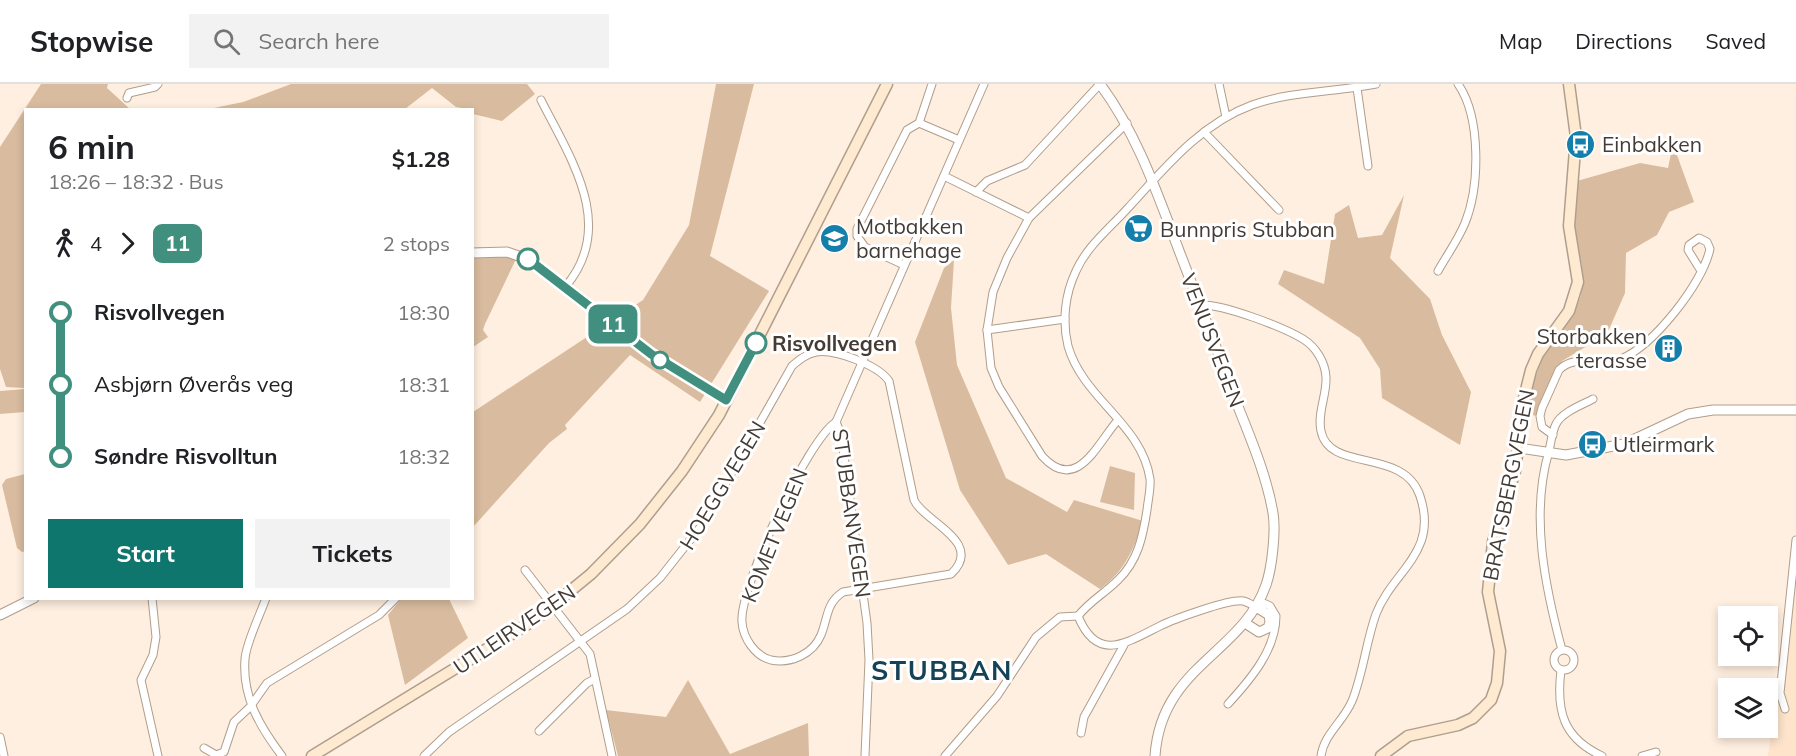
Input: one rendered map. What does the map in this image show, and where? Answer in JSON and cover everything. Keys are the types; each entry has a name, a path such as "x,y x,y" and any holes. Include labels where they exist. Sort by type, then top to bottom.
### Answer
{"main road":[{"name":"UTLEIRVEGEN","path":"312,756 509,637 552,607 598,568 656,506 694,454 726,400 887,84"},
{"name":"BRATSBERGVEGEN","path":"1381,756 1397,742 1413,734 1467,722 1482,710 1493,694 1500,659 1489,603 1489,566 1493,542 1513,481 1524,398 1531,370 1538,354 1569,311 1578,282 1569,226 1576,137 1569,84"}],"street":[{"path":"127,98 129,93 155,87 158,84"},
{"path":"904,265 865,247 857,236 857,229 902,140 908,130 919,123 932,84"},
{"name":"STUBBANVEGEN","path":"865,756 869,660 863,589 841,434 836,422 864,363 904,265 984,84"},
{"name":"VENUSVEGEN","path":"976,192 987,181 1025,165 1100,84 1127,123 1153,182 1263,479 1273,514 1274,534 1267,584 1245,623 1181,686 1169,705 1156,742 1155,756"},
{"path":"1219,84 1226,117"},
{"path":"945,756 997,696 1036,637 1060,617 1078,616 1091,601 1118,580 1133,561 1145,523 1150,480 1144,457 1131,433 1092,392 1077,369 1068,344 1065,319 1071,285 1080,263 1101,237 1153,182 1204,132 1226,117 1253,105 1284,98 1376,84"},
{"path":"1438,271 1464,224 1472,190 1474,127 1469,105 1458,84"},
{"path":"1357,88 1368,166"},
{"path":"541,100 583,184 589,212 585,246 577,272 566,286"},
{"path":"919,123 959,140"},
{"path":"1118,420 1093,454 1081,465 1068,470 1052,466 1042,456 994,378 987,330 993,292 1000,272 1029,218 1127,123"},
{"path":"1204,132 1279,210"},
{"path":"944,176 1029,218"},
{"path":"474,253 507,252 528,259 566,286 651,354 726,400"},
{"path":"1552,435 1542,427 1540,416 1559,370 1569,363 1608,362 1631,352 1648,339 1675,311 1701,271"},
{"path":"1200,305 1224,308 1304,339 1322,359 1326,377 1319,423 1321,434 1328,446 1340,454 1385,464 1398,470 1410,478 1421,498 1425,514 1417,554 1377,613 1352,701 1323,745 1321,756"},
{"path":"987,330 1065,319"},
{"name":"HOEGGVEGEN","path":"424,756 449,732 627,609 660,578 689,543 792,366 805,356 823,351 864,363 885,374 892,388 917,507 952,534 959,546 960,557 955,570 947,576 863,589"},
{"path":"1562,650 1554,620 1540,530 1539,505 1552,435 1560,418 1593,399"},
{"path":"1519,448 1566,455 1624,444 1688,414 1713,410 1796,410"},
{"name":"KOMETVEGEN","path":"836,422 817,440 785,499 746,596 742,623 746,636 759,654 770,660 791,660 801,656 813,647 821,635 826,614 837,597 843,592 863,589"},
{"path":"1785,710 1780,693 1796,540"},
{"path":"525,570 590,654 612,756"},
{"path":"0,615 30,600"},
{"path":"153,600 156,637 153,655 141,680 158,756"},
{"path":"265,600 244,658 250,706 260,728 282,756"},
{"path":"204,748 216,755 224,752 234,722 250,706 267,683 379,615 394,600"},
{"path":"1078,616 1083,629 1095,642 1108,646 1124,645 1163,625 1206,609 1243,601 1270,606 1276,616 1272,643 1249,681 1228,704"},
{"path":"1245,623 1259,632 1268,628 1269,615 1257,604"},
{"path":"1081,733 1084,717 1124,645"},
{"path":"1561,670 1555,664 1554,658 1562,650"},
{"path":"1561,670 1569,669 1575,659 1570,652 1562,650"},
{"path":"1561,670 1558,701 1567,727 1584,746 1602,756"},
{"path":"539,731 587,683 595,679"},
{"path":"0,736 4,756"},
{"path":"1642,756 1656,752"}],"shaded area":[{"path":"41,84 108,84 107,88 129,108 25,108"},
{"path":"291,84 527,84 535,94 502,121 474,114 474,108 456,107 432,88 406,108 214,108 243,102"},
{"path":"716,84 754,84 710,256 769,291 700,402 630,355 565,425 567,429 549,443 474,526 474,411 643,300 689,225"},
{"path":"24,110 24,388 6,387 0,369 0,147"},
{"path":"1673,144 1694,202 1669,212 1657,235 1626,253 1625,293 1607,334 1562,361 1549,384 1537,416 1527,414 1530,391 1543,357 1574,314 1581,295 1582,267 1574,222 1577,181 1640,163 1668,168"},
{"path":"1404,195 1390,258 1430,299 1442,335 1471,392 1460,445 1382,398 1380,369 1360,338 1278,284 1284,270 1324,284 1335,214 1349,205 1358,238 1382,235"},
{"path":"480,247 517,257 485,324 483,330 488,337 474,346 474,248"},
{"path":"954,260 951,308 957,365 1006,478 1067,512 1074,500 1143,521 1128,559 1116,575 1100,589 1046,554 1008,565 960,490 915,342 944,268"},
{"path":"24,389 24,412 0,414 0,391"},
{"path":"1110,466 1135,473 1134,510 1100,502"},
{"path":"24,474 24,552 22,552 17,548 2,485 6,479"},
{"path":"1796,556 1796,756 1768,756 1771,738 1778,738 1778,685"},
{"path":"400,600 449,600 468,638 405,685 388,615"},
{"path":"688,680 730,754 808,723 809,756 618,756 606,710 666,717"}],"bus line":[{"name":"11","path":"528,259 651,354 688,379 726,400 756,343"}],"place":[{"name":"Einbakken","path":"1581,144"},
{"name":"Bunnpris Stubban","path":"1139,229"},
{"name":"Motbakken barnehage","path":"835,238"},
{"name":"Risvollvegen","path":"756,343"},
{"name":"Storbakken terasse","path":"1668,348"},
{"name":"Utleirmark","path":"1592,444"}],"district":[{"name":"STUBBAN","path":"942,670"}]}
